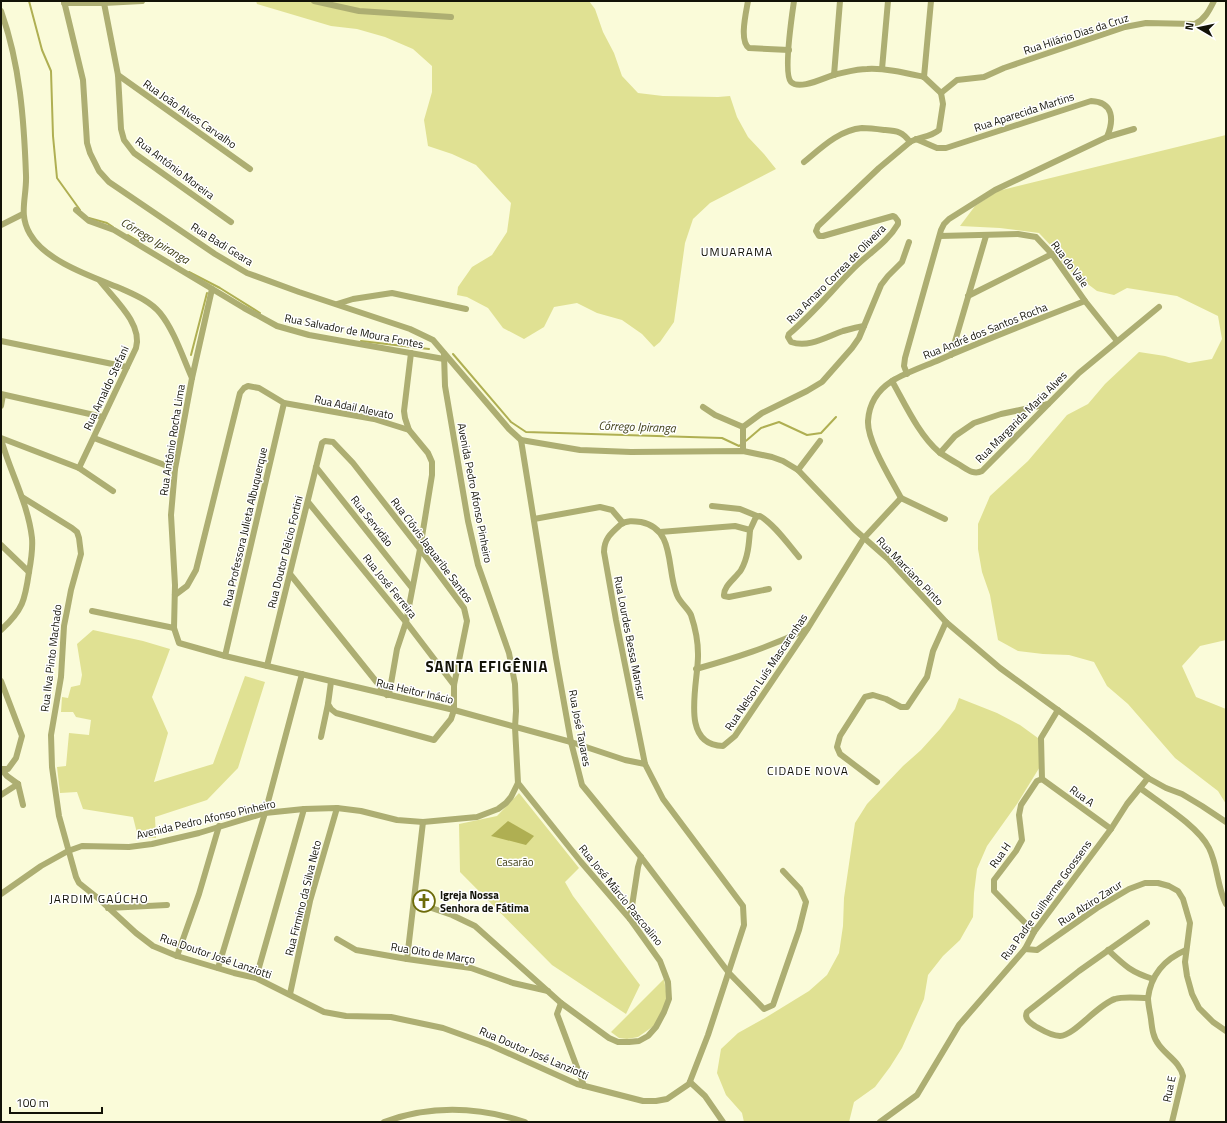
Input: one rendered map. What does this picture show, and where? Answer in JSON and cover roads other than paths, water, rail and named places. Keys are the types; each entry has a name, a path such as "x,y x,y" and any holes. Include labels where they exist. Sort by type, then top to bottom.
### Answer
{"street":[{"path":"64,2 104,3 142,1"},
{"path":"314,1 359,10 451,16"},
{"path":"748,1 744,38 746,45 750,48 789,50"},
{"path":"794,1 788,76 790,82 793,84 799,86 857,69 882,69 924,77 941,93"},
{"path":"834,75 840,1"},
{"path":"882,69 888,1"},
{"path":"924,77 931,1"},
{"name":"Rua Hilário Dias da Cruz","path":"941,93 957,80 988,76 1004,68 1125,27 1146,23 1195,24 1201,21 1214,1"},
{"name":"Rua Badi Geara","path":"64,2 83,80 87,143 90,153 99,170 109,182 215,254 247,273 422,334 433,340 444,356 509,429 521,440"},
{"name":"Rua Antônio Moreira","path":"104,3 118,75 121,129 124,140 140,158 231,222"},
{"path":"1,11 14,56 21,103 26,177 23,214 30,234 46,253 53,258 134,294 150,304 160,313 172,333 192,378"},
{"name":"Rua João Alves Carvalho","path":"118,75 250,169"},
{"name":"Rua Amaro Correa de Oliveira","path":"864,326 844,331 817,342 801,344 791,342 788,337 789,334 808,318 855,267 882,245 896,228 898,221 896,217 887,217 823,236 819,236 816,231 818,226 879,168 913,141 935,133 939,130 943,104 941,93"},
{"name":"Rua Aparecida Martins","path":"804,162 833,139 841,134 855,129 897,131 913,141 937,148 946,148 1091,101 1099,101 1104,104 1112,118 1112,126 1107,137"},
{"path":"906,374 904,358 944,224 949,219 995,190 1107,137 1134,130"},
{"name":"Rua Salvador de Moura Fontes","path":"76,210 89,221 114,230 212,289 264,319 285,329 340,341 411,353 444,356"},
{"path":"1,225 23,214"},
{"name":"Rua do Vale","path":"940,236 1018,234 1038,238 1052,254 1085,301 1117,341"},
{"path":"951,355 986,236"},
{"path":"743,427 762,413 822,382 859,338 881,285 902,262 909,242"},
{"path":"968,296 1052,254"},
{"name":"Rua Arnaldo Stefani","path":"79,468 138,341 137,334 130,318 98,279"},
{"name":"Rua Antônio Rocha Lima","path":"179,643 174,628 175,595 171,515 175,469 192,378 212,289"},
{"path":"337,304 353,299 392,293 466,309"},
{"name":"Rua André dos Santos Rocha","path":"901,498 875,448 869,433 868,420 871,405 879,392 892,381 906,374 1085,301"},
{"name":"Rua Margarida Maria Alves","path":"892,381 931,445 940,453 971,472 978,473 1079,373 1159,307"},
{"path":"1,341 127,367"},
{"path":"388,695 397,649 406,622 432,475 432,462 428,453 408,430 405,418 404,411 411,353"},
{"name":"Avenida Pedro Afonso Pinheiro","path":"1,894 41,866 75,848 89,846 129,847 152,844 199,833 265,813 304,809 337,808 360,811 397,820 423,822 477,817 498,809 511,797 518,783 515,727 515,684 508,653 478,565 468,521 445,386 444,356"},
{"name":"Rua Adail Alevato","path":"175,595 187,586 196,570 240,393 244,388 248,386 259,388 284,403 374,419 408,430"},
{"path":"1,406 2,394 103,417"},
{"name":"Rua Professora Julieta Albuquerque","path":"225,656 284,403"},
{"path":"940,453 955,436 974,423 1001,414 1048,404"},
{"path":"703,407 715,415 743,427"},
{"path":"743,427 743,450"},
{"path":"1,438 79,468 113,491"},
{"path":"1,438 22,497 32,539 27,588 21,608 1,630"},
{"path":"94,438 175,469"},
{"name":"Rua Marciano Pinto","path":"521,440 580,450 624,452 743,450 783,461 798,470 854,529 888,559 946,622 1000,668 1148,778 1189,798 1226,822"},
{"name":"Rua José Tavares","path":"521,440 571,742 582,785 641,857 728,973 764,1009 773,1005 799,930 806,902 800,889 783,871"},
{"name":"Rua Clóvis Jaguaribe Santos","path":"322,443 325,441 333,442 340,448 420,549 464,608 467,621 454,685 454,710 451,719 434,740 336,712 331,709 328,704"},
{"path":"798,470 820,441"},
{"name":"Rua Doutor Délcio Fortini","path":"267,666 322,443"},
{"name":"Rua Servidão","path":"316,467 412,588"},
{"name":"Rua Ilva Pinto Machado","path":"22,497 77,532 80,544 81,554 71,590 64,626 61,677 51,735 52,767 59,816 68,851"},
{"path":"901,498 945,520"},
{"name":"Rua Nelson Luís Mascarenhas","path":"660,532 666,544 676,594 690,614 693,623 698,654 693,716 698,733 708,742 716,746 723,746 735,736 808,628 864,538 901,498"},
{"name":"Rua José Ferreira","path":"308,502 406,622 454,685"},
{"path":"712,506 740,509 764,519 799,557"},
{"path":"534,519 600,507 612,510 623,522 629,521 649,524 660,532 735,526 750,530"},
{"path":"757,516 750,530 746,561 725,589 724,596 729,597 769,589"},
{"name":"Rua Lourdes Bessa Mansur","path":"623,522 610,534 606,540 604,552 645,764"},
{"path":"1,545 29,572"},
{"path":"290,574 388,695"},
{"path":"92,611 174,628"},
{"path":"877,782 840,754 837,747 840,736 865,698 873,695 886,699 901,707 907,707 927,677 933,651 946,622"},
{"path":"696,669 751,653 786,639 808,628"},
{"name":"Rua Heitor Inácio","path":"179,643 225,656 454,710 571,742 625,760 645,764"},
{"path":"218,968 265,813 302,674"},
{"path":"1,681 22,736 16,758 4,769 18,784 23,805"},
{"path":"321,737 332,682"},
{"path":"1042,779 1040,738 1058,710"},
{"path":"645,764 663,799 743,906 744,925 708,1035 690,1082 705,1096 723,1122"},
{"name":"Rua Padre Guilherme Goossens","path":"880,1122 917,1095 959,1025 1025,949 1034,932 1111,829 1127,804 1148,778"},
{"name":"Rua A","path":"1042,779 1111,829"},
{"name":"Rua H","path":"1034,932 994,891 994,880 1016,851 1022,840 1019,815 1021,805 1037,781 1042,779"},
{"name":"Rua José Márcio Pascoalino","path":"414,902 452,915 475,926 562,1003 609,1038 618,1042 639,1041 648,1036 656,1027 669,999 668,982 660,961 630,919 581,862 518,783"},
{"path":"1,795 18,784"},
{"path":"1140,788 1174,813 1198,834 1209,848 1215,863 1219,886 1226,904"},
{"name":"Rua Firmino da Silva Neto","path":"290,994 310,900 337,808"},
{"path":"256,978 304,809"},
{"path":"407,960 419,846 423,822"},
{"path":"177,956 199,894 219,826"},
{"name":"Rua Doutor José Lanziotti","path":"68,851 79,883 153,946 177,956 256,978 324,1012 346,1016 391,1017 442,1028 490,1045 584,1086 643,1101 667,1099 690,1082"},
{"path":"630,919 638,867 641,857"},
{"name":"Rua Alziro Zarur","path":"1025,949 1037,950 1097,908 1128,889 1146,883 1158,883 1169,886 1178,891 1184,899 1190,923 1185,962 1192,994 1199,1008 1213,1022 1226,1031"},
{"path":"108,908 167,905"},
{"path":"1147,923 1108,950 1027,1012 1026,1018 1030,1023 1052,1035 1064,1036 1113,999 1148,998 1153,979 1168,958 1186,950"},
{"name":"Rua Oito de Março","path":"338,939 356,950 407,960 471,968 513,983 549,992"},
{"path":"1108,950 1126,968 1137,974 1153,979"},
{"name":"Rua E","path":"1148,998 1152,1030 1158,1045 1182,1070 1183,1076 1172,1122"},
{"path":"562,1003 557,1014 584,1086"},
{"path":"384,1122 397,1117 453,1109 499,1114 525,1122"}],"waterway":[{"name":"Córrego Ipiranga","path":"29,1 42,50 51,71 53,136 57,178 80,210"},
{"name":"Córrego Ipiranga","path":"89,218 107,223 113,227"},
{"name":"Córrego Ipiranga","path":"128,235 138,241"},
{"name":"Córrego Ipiranga","path":"189,272 220,288 260,313"},
{"path":"191,355 207,293"},
{"name":"Córrego Ipiranga","path":"361,341 429,349"},
{"name":"Córrego Ipiranga","path":"453,354 511,422 526,432 722,438 739,446 761,428 779,422 807,435 821,433 836,417"}],"place":[{"name":"Igreja Nossa Senhora de Fátima","path":"424,901"}],"district":[{"name":"UMUARAMA","path":"737,252"},
{"name":"SANTA EFIGÊNIA","path":"487,667"},
{"name":"CIDADE NOVA","path":"808,771"},
{"name":"JARDIM GAÚCHO","path":"99,899"}],"park label":[{"name":"Casarão","path":"515,862"}]}
